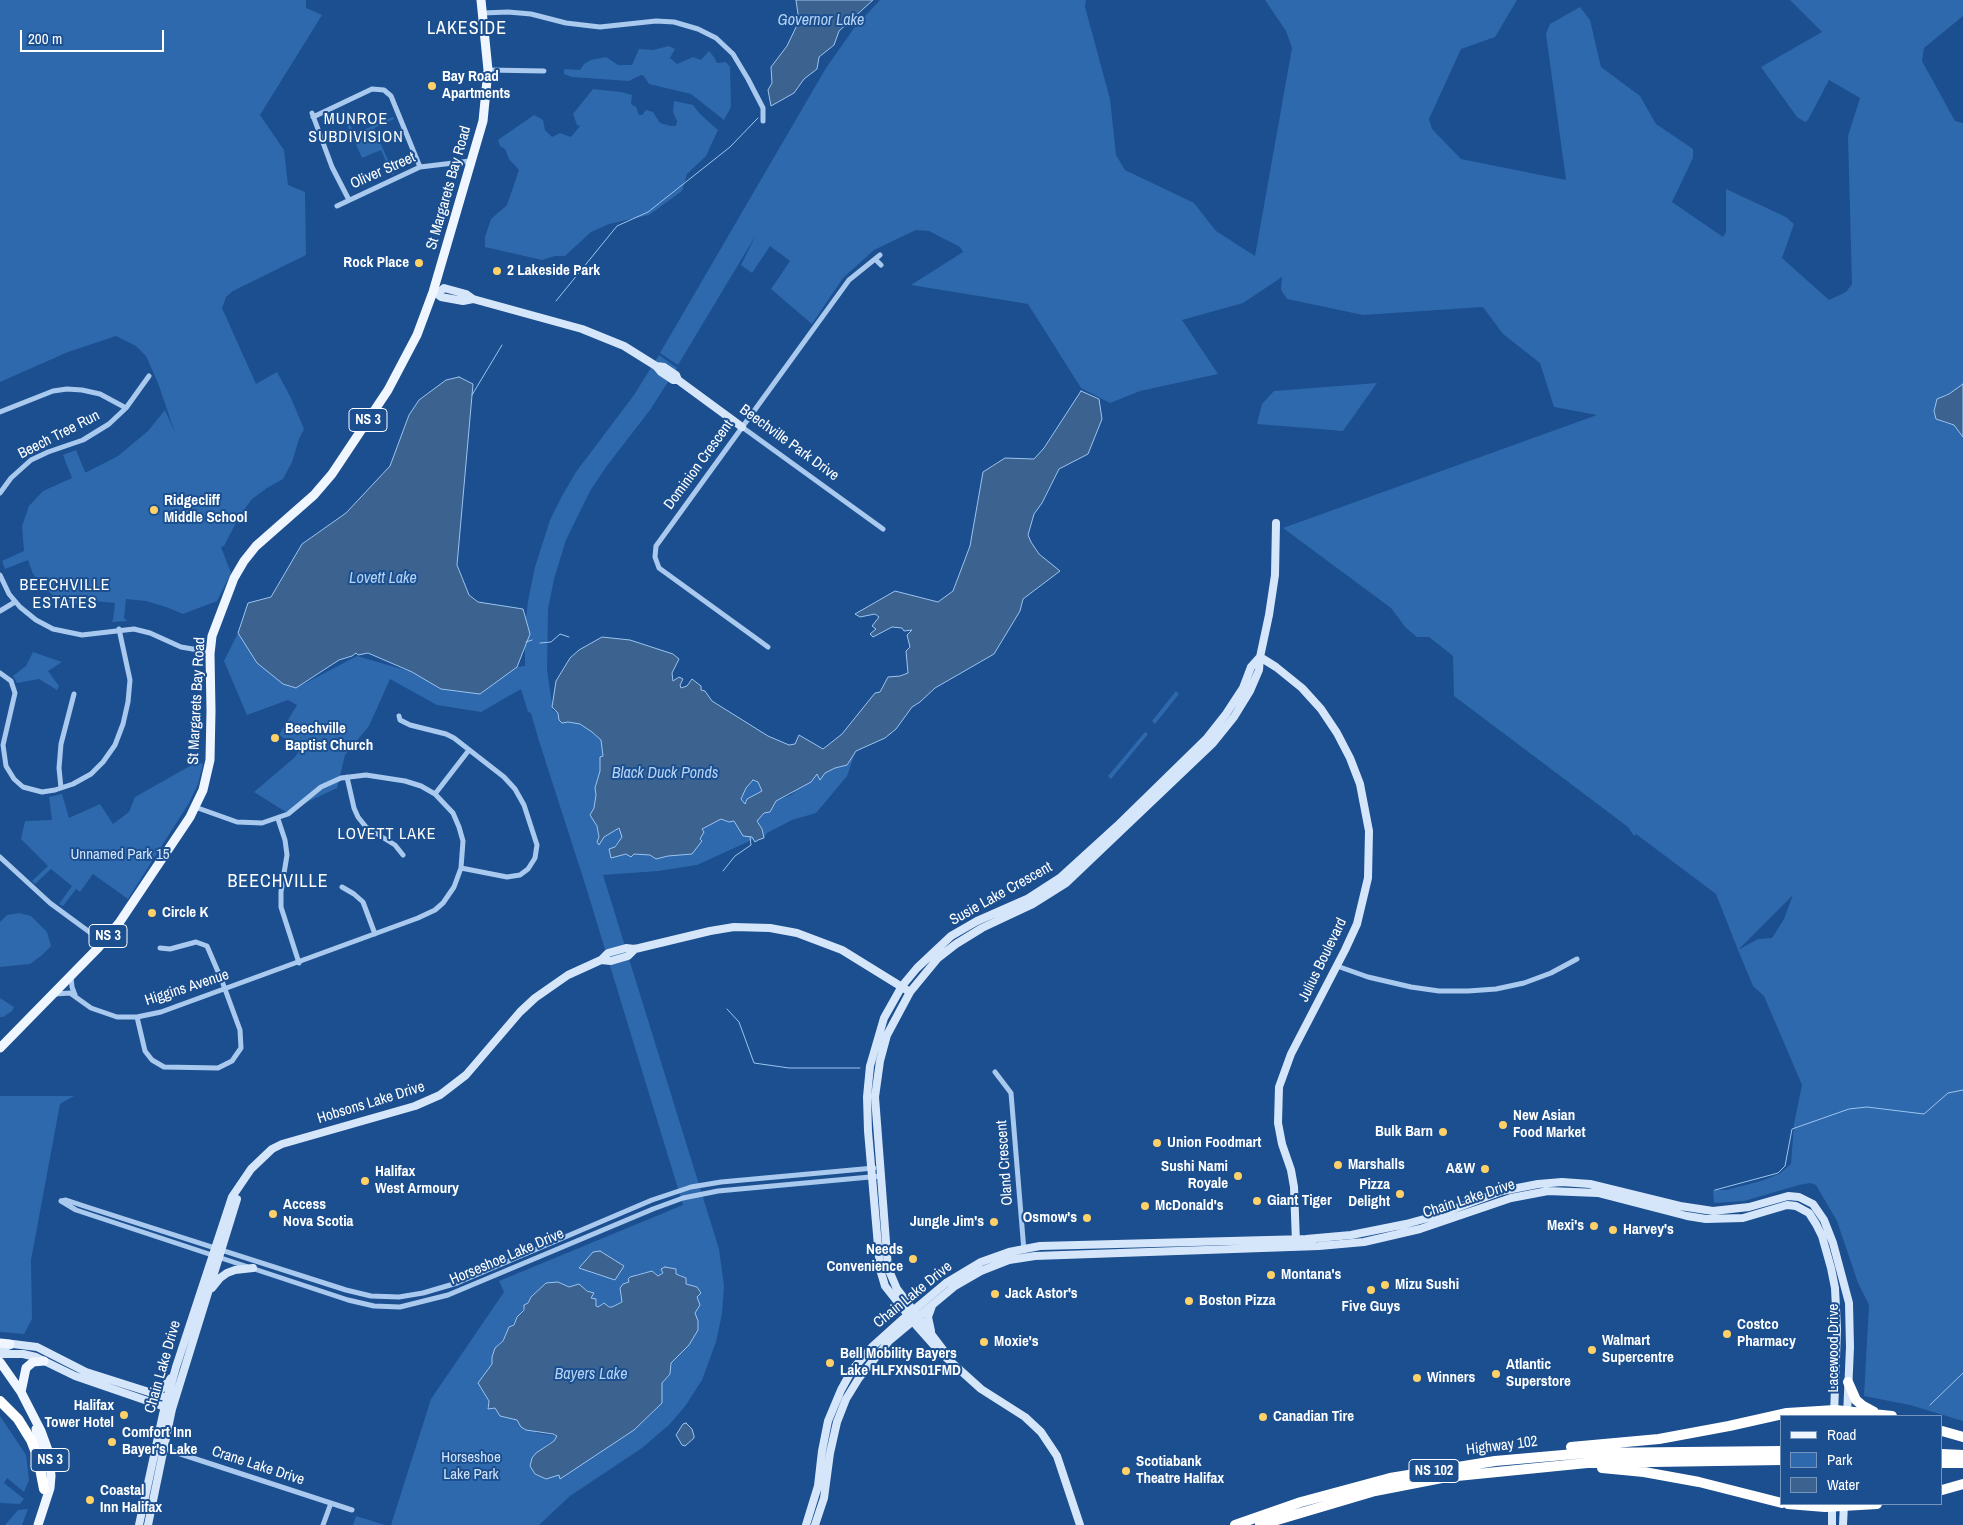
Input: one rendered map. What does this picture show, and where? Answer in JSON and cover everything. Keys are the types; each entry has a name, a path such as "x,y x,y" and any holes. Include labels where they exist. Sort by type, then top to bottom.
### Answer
{"highway":[{"path":"1848,1382 1856,1400 1877,1413"},
{"path":"0,1402 18,1419 31,1440 38,1458 44,1489"},
{"path":"1390,1478 1505,1455 1658,1439 1787,1413 1877,1413 1887,1415"},
{"path":"1943,1431 1963,1437"},
{"name":"Highway 102","path":"1235,1525 1301,1502 1390,1478 1495,1461 1586,1453 1780,1451"},
{"path":"1943,1454 1963,1455"},
{"name":"Highway 102","path":"1260,1525 1375,1491 1447,1477 1587,1463 1780,1460"},
{"path":"1943,1462 1963,1463"},
{"path":"1447,1477 1594,1467 1644,1472 1699,1482 1780,1502"},
{"path":"1943,1490 1963,1484"},
{"path":"1832,1505 1844,1505"}],"main road":[{"name":"St Margarets Bay Road","path":"0,1048 103,942 138,896 195,807 205,784 210,760 210,652 212,636 240,566 256,546 314,495 336,468 399,372 417,335 436,292 470,161 483,121 488,70 481,0"},
{"path":"0,1343 10,1344"},
{"path":"21,1392 26,1368 33,1362 44,1361"},
{"name":"NS 3","path":"0,1362 21,1392 44,1438 51,1464 50,1488 38,1525"},
{"name":"NS 3","path":"35,1423 44,1468 46,1500"}],"street":[{"path":"483,13 508,12 531,14 566,23 600,27 656,21 680,23 698,29 722,42 738,60 762,108 763,121"},
{"path":"488,70 544,71"},
{"path":"349,200 332,166 313,115 372,89 383,89 391,96 420,167"},
{"name":"Oliver Street","path":"337,206 420,167 470,161"},
{"name":"Dominion Crescent","path":"768,647 659,568 655,557 657,543 850,280 878,257 881,265"},
{"name":"Beechville Park Drive","path":"436,292 441,297 463,301 473,299 589,332 624,346 656,366 664,367 676,375 678,380 882,529"},
{"name":"Beech Tree Run","path":"0,494 17,471 31,460 89,436 109,424 126,408 149,376"},
{"path":"0,412 53,391 67,389 100,394 126,408"},
{"name":"Susie Lake Crescent","path":"913,1316 896,1287 888,1268 876,1115 877,1079 888,1035 910,992 938,958 982,928 1031,905 1066,884 1206,750 1234,717 1250,691 1259,670 1275,575 1276,522"},
{"path":"0,575 15,602 36,620 62,632 92,635 130,628 144,631 181,648 210,652"},
{"path":"0,611 15,602"},
{"path":"0,673 10,681 15,693 3,745 4,760 9,773 17,784 29,790 49,792 61,788 81,780 96,770 108,756 120,731 127,710 130,680 119,629"},
{"name":"Susie Lake Crescent","path":"913,1316 889,1292 880,1272 866,1097 870,1066 884,1018 902,986 928,956 951,936 977,920 1027,899 1061,877 1110,832 1207,738 1226,714 1242,688 1251,667 1260,657"},
{"name":"Julius Boulevard","path":"1260,657 1288,676 1321,709 1346,749 1363,793 1370,840 1368,878 1356,924 1337,966 1288,1060 1278,1094 1279,1130 1296,1197 1296,1243"},
{"path":"61,788 59,768 61,744 74,694"},
{"path":"399,716 400,720 410,725 446,734 470,750 504,777 515,789 526,810 537,849 530,867 514,877 504,877 462,868"},
{"path":"435,794 470,750"},
{"path":"195,807 242,823 257,824 278,819 292,812 326,784 347,776 366,775 400,780 421,786 435,794 450,809 459,826 464,850 462,868 454,887 443,903 435,910 375,934 362,902 354,894 342,887"},
{"path":"347,776 354,808 358,817 366,827 395,846 403,855"},
{"path":"278,819 285,840 287,854 281,892 281,907 299,963"},
{"path":"0,857 50,903 103,942"},
{"name":"Hobsons Lake Drive","path":"217,1252 232,1196 257,1162 277,1146 415,1106 450,1089 466,1075 520,1012 536,998 568,975 601,960 611,961 628,956 636,949 710,930 734,927 770,928 797,933 842,950 910,992"},
{"name":"Higgins Avenue","path":"75,996 91,1008 106,1014 126,1018 137,1017 161,1012 375,934"},
{"path":"137,1017 145,1051 158,1064 174,1068 214,1069 224,1067 236,1057 242,1042 240,1030 225,989 209,950 204,943 196,942 170,949 160,948"},
{"path":"1337,966 1368,977 1411,987 1439,991 1468,992 1496,989 1524,982 1551,973 1577,960"},
{"path":"72,975 72,987 75,996"},
{"path":"52,995 65,992 75,996"},
{"name":"Oland Crescent","path":"995,1072 1011,1093 1024,1252"},
{"name":"Horseshoe Lake Drive","path":"871,1173 721,1182 687,1188 652,1200 457,1283 412,1296 388,1297 363,1294 217,1252 145,1233 76,1210 61,1201 66,1200 148,1226 217,1252 253,1268 363,1304 400,1307 448,1296 683,1198 718,1191 880,1172"},
{"name":"Chain Lake Drive","path":"1296,1243 1375,1231 1434,1216 1502,1191 1544,1183 1590,1184 1680,1206 1713,1211 1749,1207 1788,1196 1807,1200"},
{"name":"Chain Lake Drive","path":"815,1525 824,1498 834,1435 841,1412 852,1388 872,1360 889,1341 946,1283 969,1268 990,1258 1024,1252 1296,1243 1342,1244 1397,1236 1440,1223 1498,1201 1548,1191 1604,1194 1706,1220 1743,1218 1787,1205 1796,1206 1809,1213"},
{"name":"Lacewood Drive","path":"1807,1200 1819,1210 1824,1220 1845,1284 1850,1320 1847,1414"},
{"path":"102,1219 105,1212"},
{"name":"Lacewood Drive","path":"1809,1213 1816,1224 1826,1251 1835,1288 1837,1329 1834,1413"},
{"path":"145,1233 148,1226"},
{"name":"Chain Lake Drive","path":"139,1525 169,1408 196,1336 209,1294 217,1252"},
{"name":"Chain Lake Drive","path":"172,1399 176,1367 217,1252"},
{"name":"Chain Lake Drive","path":"806,1525 817,1492 824,1436 841,1390 858,1363 880,1339 932,1305 972,1275 1024,1252"},
{"path":"209,1294 220,1278 227,1273 234,1270 253,1268"},
{"path":"296,1283 299,1275"},
{"path":"932,1305 928,1317 933,1336"},
{"path":"913,1316 933,1336 951,1361"},
{"path":"913,1316 940,1352 982,1389 1025,1417 1041,1432 1057,1456 1080,1525"},
{"path":"187,1333 196,1336"},
{"path":"0,1349 10,1344 37,1347 86,1372 172,1399"},
{"path":"0,1354 27,1355 74,1376 169,1408"},
{"path":"149,1392 164,1388 176,1367"},
{"path":"833,1408 841,1412"},
{"name":"Chain Lake Drive","path":"148,1525 160,1448"},
{"name":"Crane Lake Drive","path":"160,1448 352,1510"},
{"path":"323,1525 331,1503"},
{"path":"1832,1505 1832,1525"},
{"path":"1843,1525 1844,1505"}],"green space":[{"path":"0,0 306,0 306,8 322,15 260,115 284,150 288,185 305,192 306,255 233,291 226,297 222,308 256,384 277,372 291,398 304,429 292,462 283,479 252,499 239,517 224,546 221,547 231,573 217,601 183,614 146,601 126,599 124,618 127,621 111,622 113,620 115,603 83,600 83,604 69,603 51,594 33,574 28,560 5,569 2,561 24,551 22,526 29,506 43,491 72,478 63,455 76,450 85,472 87,472 118,456 148,431 165,410 175,433 158,383 146,356 136,346 116,336 68,352 0,382"},
{"path":"880,0 1086,0 1085,7 1110,99 1116,155 1125,170 1194,203 1216,231 1255,256 1292,48 1286,31 1265,0 1517,0 1495,37 1461,49 1429,119 1432,129 1461,159 1566,180 1546,34 1550,24 1580,7 1590,20 1601,67 1640,96 1656,124 1693,149 1693,158 1672,202 1723,237 1726,232 1726,189 1786,217 1794,224 1782,258 1829,300 1846,292 1852,284 1848,136 1860,98 1829,80 1808,120 1805,122 1797,117 1761,67 1822,32 1790,0 1963,0 1963,16 1924,48 1922,61 1955,121 1963,123 1963,384 1949,394 1944,395 1934,411 1942,422 1954,425 1963,437 1963,1421 1910,1405 1864,1396 1869,1305 1858,1283 1837,1221 1816,1185 1810,1183 1799,1185 1744,1201 1714,1203 1713,1190 1726,1190 1761,1181 1779,1174 1791,1164 1794,1124 1802,1085 1764,996 1753,986 1738,950 1716,894 1636,834 1634,836 1628,827 1454,696 1453,656 1429,637 1417,637 1406,628 1391,608 1283,528 1597,415 1554,407 1540,363 1503,334 1483,307 1363,315 1287,299 1281,290 1282,277 1243,303 1182,320 1218,374 1140,391 1110,403 1081,388 1028,304 911,285 963,252 960,247 929,231 916,230 874,250 843,278 812,324 771,289 790,261 770,246 752,273 741,265 756,235 678,365 660,353 826,68 854,28","holes":["1793,895 1784,919 1772,938 1758,939 1738,950"]},
{"path":"669,46 675,49 670,58 677,64 693,57 701,60 709,51 717,63 726,62 730,67 731,107 724,120 691,94 649,84 644,76 641,75 629,81 572,77 564,74 564,69 580,70 584,64 591,60 606,57 618,65 632,65 639,49 653,50"},
{"path":"593,89 632,95 631,104 636,107 639,115 642,115 646,110 653,112 660,123 671,126 676,126 677,121 673,112 674,101 693,105 718,130 706,156 687,174 682,191 649,215 609,224 591,232 565,256 555,256 542,260 485,247 485,237 491,219 507,205 519,170 509,159 505,149 500,146 498,140 534,115 543,120 545,130 552,137 560,133 571,137 580,126 577,125 573,114"},
{"path":"344,110 354,134 393,117 394,119 374,128 394,174 392,175 381,150 362,158 341,111"},
{"name":"Horseshoe Lake Park","path":"659,355 677,368 650,410 590,491 566,540 554,579 548,609 547,670 553,711 567,722 580,724 601,740 603,756 600,758 600,771 595,788 594,808 590,815 597,826 599,837 604,837 619,828 622,837 614,847 631,857 634,854 650,855 657,859 692,854 700,839 702,829 721,819 729,822 734,821 738,827 754,839 697,865 658,871 603,875 719,1249 724,1286 722,1314 716,1342 702,1380 686,1405 670,1424 642,1448 570,1496 539,1525 391,1525 431,1399 504,1292 499,1281 683,1205 586,887 531,713 528,712 521,689 481,712 437,705 390,679 369,726 345,755 337,788 286,812 254,792 294,758 301,749 279,735 297,705 288,700 247,715 224,661 238,633 257,663 296,688 357,656 412,672 441,689 480,694 517,667 525,666 525,627 528,601 535,567 550,520 576,472 634,395","holes":["661,1269 676,1269 676,1274 682,1275 686,1284 697,1287 701,1292 697,1297 700,1305 695,1313 698,1330 689,1345 671,1363 670,1373 662,1383 662,1403 634,1430 560,1478 559,1475 546,1479 536,1475 531,1464 533,1457 549,1443 556,1440 556,1436 526,1430 521,1427 517,1420 499,1414 495,1408 487,1408 489,1402 478,1383 492,1364 492,1357 496,1348 531,1297 546,1283 558,1282 569,1287 577,1284 591,1292 591,1298 596,1306 598,1307 602,1303 612,1307 622,1301 623,1284 629,1282 637,1274 648,1272 655,1273 658,1276 663,1272"]},
{"path":"1377,383 1343,431 1257,424 1262,404 1274,391"},
{"path":"33,652 62,662 48,671 59,686 57,690 39,679 17,683 13,676 26,666"},
{"path":"1176,691 1179,694 1155,724 1152,721"},
{"path":"1145,732 1148,734 1111,779 1108,776"},
{"path":"855,753 847,776 816,813 792,820 767,833 764,838 757,820 764,813 770,812 776,801 791,795 817,773 820,779 825,773 847,765"},
{"name":"Unnamed Park 15","path":"197,762 203,764 198,784 189,803 128,899 93,874 80,892 76,889 63,906 59,904 72,886 51,869 35,884 32,881 48,866 21,839 25,821 52,820 49,797 62,794 69,818 100,804 113,824 129,812 135,797"},
{"path":"753,780 758,781 762,791 747,799 746,804 741,799 746,788"},
{"path":"19,913 31,916 47,932 51,946 30,964 0,967 0,922 7,915"},
{"path":"0,998 14,1007 12,1011 3,1017 0,1017"},
{"path":"0,1096 74,1096 60,1104 31,1260 32,1319 24,1334 0,1332"},
{"path":"0,1416 26,1455 29,1480 24,1492 7,1478 4,1483 24,1499 20,1504 0,1503"},
{"path":"28,1509 22,1525 5,1525 18,1510"},
{"path":"356,1516 385,1525 353,1525"}],"water":[{"name":"Governor Lake","path":"796,0 873,0 839,31 834,45 819,57 817,69 804,79 794,93 771,106 768,90 772,83 771,67 787,46 799,21"},
{"name":"Lovett Lake","path":"459,377 473,384 457,565 469,595 478,602 523,609 530,634 517,667 480,694 441,689 412,672 368,653 358,655 356,653 339,660 296,688 283,684 257,663 238,633 248,603 271,597 302,544 346,513 390,466 409,415 419,400 446,380"},
{"path":"1963,384 1963,437 1954,425 1936,419 1934,411 1937,399 1949,394"},
{"name":"Black Duck Ponds","path":"1081,391 1099,399 1102,419 1088,454 1059,469 1042,503 1034,514 1028,535 1039,554 1060,571 1023,599 1020,611 994,654 935,688 912,707 896,729 885,738 856,751 847,765 825,773 820,780 817,774 811,782 776,801 770,812 764,813 757,821 762,829 764,838 755,842 752,837 743,836 734,821 729,822 721,819 702,829 704,832 700,839 702,841 692,854 656,859 650,855 634,854 631,857 626,854 611,858 609,849 615,847 622,837 619,828 604,837 599,845 597,842 599,837 597,826 590,815 594,808 595,788 600,771 600,757 603,756 601,740 580,724 562,723 559,720 558,713 552,707 556,681 570,658 579,650 602,637 630,640 673,654 679,659 672,673 673,681 679,677 683,679 680,685 681,688 687,686 692,679 701,686 701,690 705,691 712,701 768,736 789,745 795,744 799,735 823,749 842,734 875,693 880,692 888,677 908,673 906,651 910,647 907,635 912,630 904,631 902,628 892,627 873,637 870,634 876,629 872,626 879,617 875,614 860,617 855,614 895,591 938,602 953,591 970,546 983,472 1005,458 1034,459 1044,448","holes":["753,780 758,782 762,791 747,799 745,804 741,799 746,788"]},
{"path":"600,1251 624,1266 615,1280 579,1268 593,1252"},
{"name":"Bayers Lake","path":"665,1267 676,1269 676,1274 686,1278 686,1284 697,1287 701,1293 697,1297 700,1305 695,1313 698,1321 698,1330 689,1345 671,1363 670,1374 662,1383 662,1403 634,1430 560,1479 559,1475 546,1479 535,1474 530,1466 532,1458 536,1453 554,1441 557,1436 526,1430 521,1427 517,1420 500,1416 495,1408 488,1409 489,1401 478,1383 492,1364 495,1348 503,1341 509,1327 514,1325 517,1317 524,1310 524,1305 546,1283 558,1282 569,1287 579,1284 587,1291 594,1293 591,1298 596,1299 596,1306 598,1307 604,1303 612,1307 622,1302 620,1288 623,1284 629,1282 628,1279 630,1277 652,1271 658,1276 663,1273 661,1269"},
{"path":"686,1423 692,1429 694,1438 685,1446 682,1445 676,1435 683,1424"}],"waterway":[{"path":"556,301 617,226 648,212 730,147 758,118"},
{"path":"472,395 502,345"},
{"path":"540,643 551,642 560,634 569,637"},
{"path":"526,642 532,640"},
{"path":"723,871 735,856 751,845 750,837"},
{"path":"727,1009 739,1022 754,1063 789,1068 860,1068"},
{"path":"1715,1190 1778,1173 1785,1166 1792,1129 1849,1109 1867,1107 1924,1114 1948,1093 1963,1090"},
{"path":"1930,1405 1963,1373"}],"place":[{"name":"Bay Road Apartments","path":"432,86"},
{"name":"Rock Place","path":"419,263"},
{"name":"2 Lakeside Park","path":"497,271"},
{"name":"Ridgecliff Middle School","path":"154,510"},
{"name":"Beechville Baptist Church","path":"275,738"},
{"name":"Circle K","path":"152,913"},
{"name":"New Asian Food Market","path":"1503,1125"},
{"name":"Bulk Barn","path":"1443,1132"},
{"name":"Union Foodmart","path":"1157,1143"},
{"name":"Marshalls","path":"1338,1165"},
{"name":"A&W","path":"1485,1169"},
{"name":"Sushi Nami Royale","path":"1238,1176"},
{"name":"Halifax West Armoury","path":"365,1181"},
{"name":"Pizza Delight","path":"1400,1194"},
{"name":"Giant Tiger","path":"1257,1201"},
{"name":"McDonald's","path":"1145,1206"},
{"name":"Access Nova Scotia","path":"273,1214"},
{"name":"Osmow's","path":"1087,1218"},
{"name":"Jungle Jim's","path":"994,1222"},
{"name":"Mexi's","path":"1594,1226"},
{"name":"Harvey's","path":"1613,1230"},
{"name":"Needs Convenience","path":"913,1259"},
{"name":"Montana's","path":"1271,1275"},
{"name":"Mizu Sushi","path":"1385,1285"},
{"name":"Five Guys","path":"1371,1290"},
{"name":"Jack Astor's","path":"995,1294"},
{"name":"Boston Pizza","path":"1189,1301"},
{"name":"Costco Pharmacy","path":"1727,1334"},
{"name":"Moxie's","path":"984,1342"},
{"name":"Walmart Supercentre","path":"1592,1350"},
{"name":"Bell Mobility Bayers Lake HLFXNS01FMD","path":"830,1363"},
{"name":"Atlantic Superstore","path":"1496,1374"},
{"name":"Winners","path":"1417,1378"},
{"name":"Halifax Tower Hotel","path":"124,1415"},
{"name":"Canadian Tire","path":"1263,1417"},
{"name":"Comfort Inn Bayer's Lake","path":"112,1442"},
{"name":"Scotiabank Theatre Halifax","path":"1126,1471"},
{"name":"Coastal Inn Halifax","path":"90,1500"}],"district":[{"name":"LAKESIDE","path":"467,29"},
{"name":"MUNROE SUBDIVISION","path":"356,129"},
{"name":"BEECHVILLE ESTATES","path":"65,595"},
{"name":"LOVETT LAKE","path":"387,835"},
{"name":"BEECHVILLE","path":"278,882"}]}
